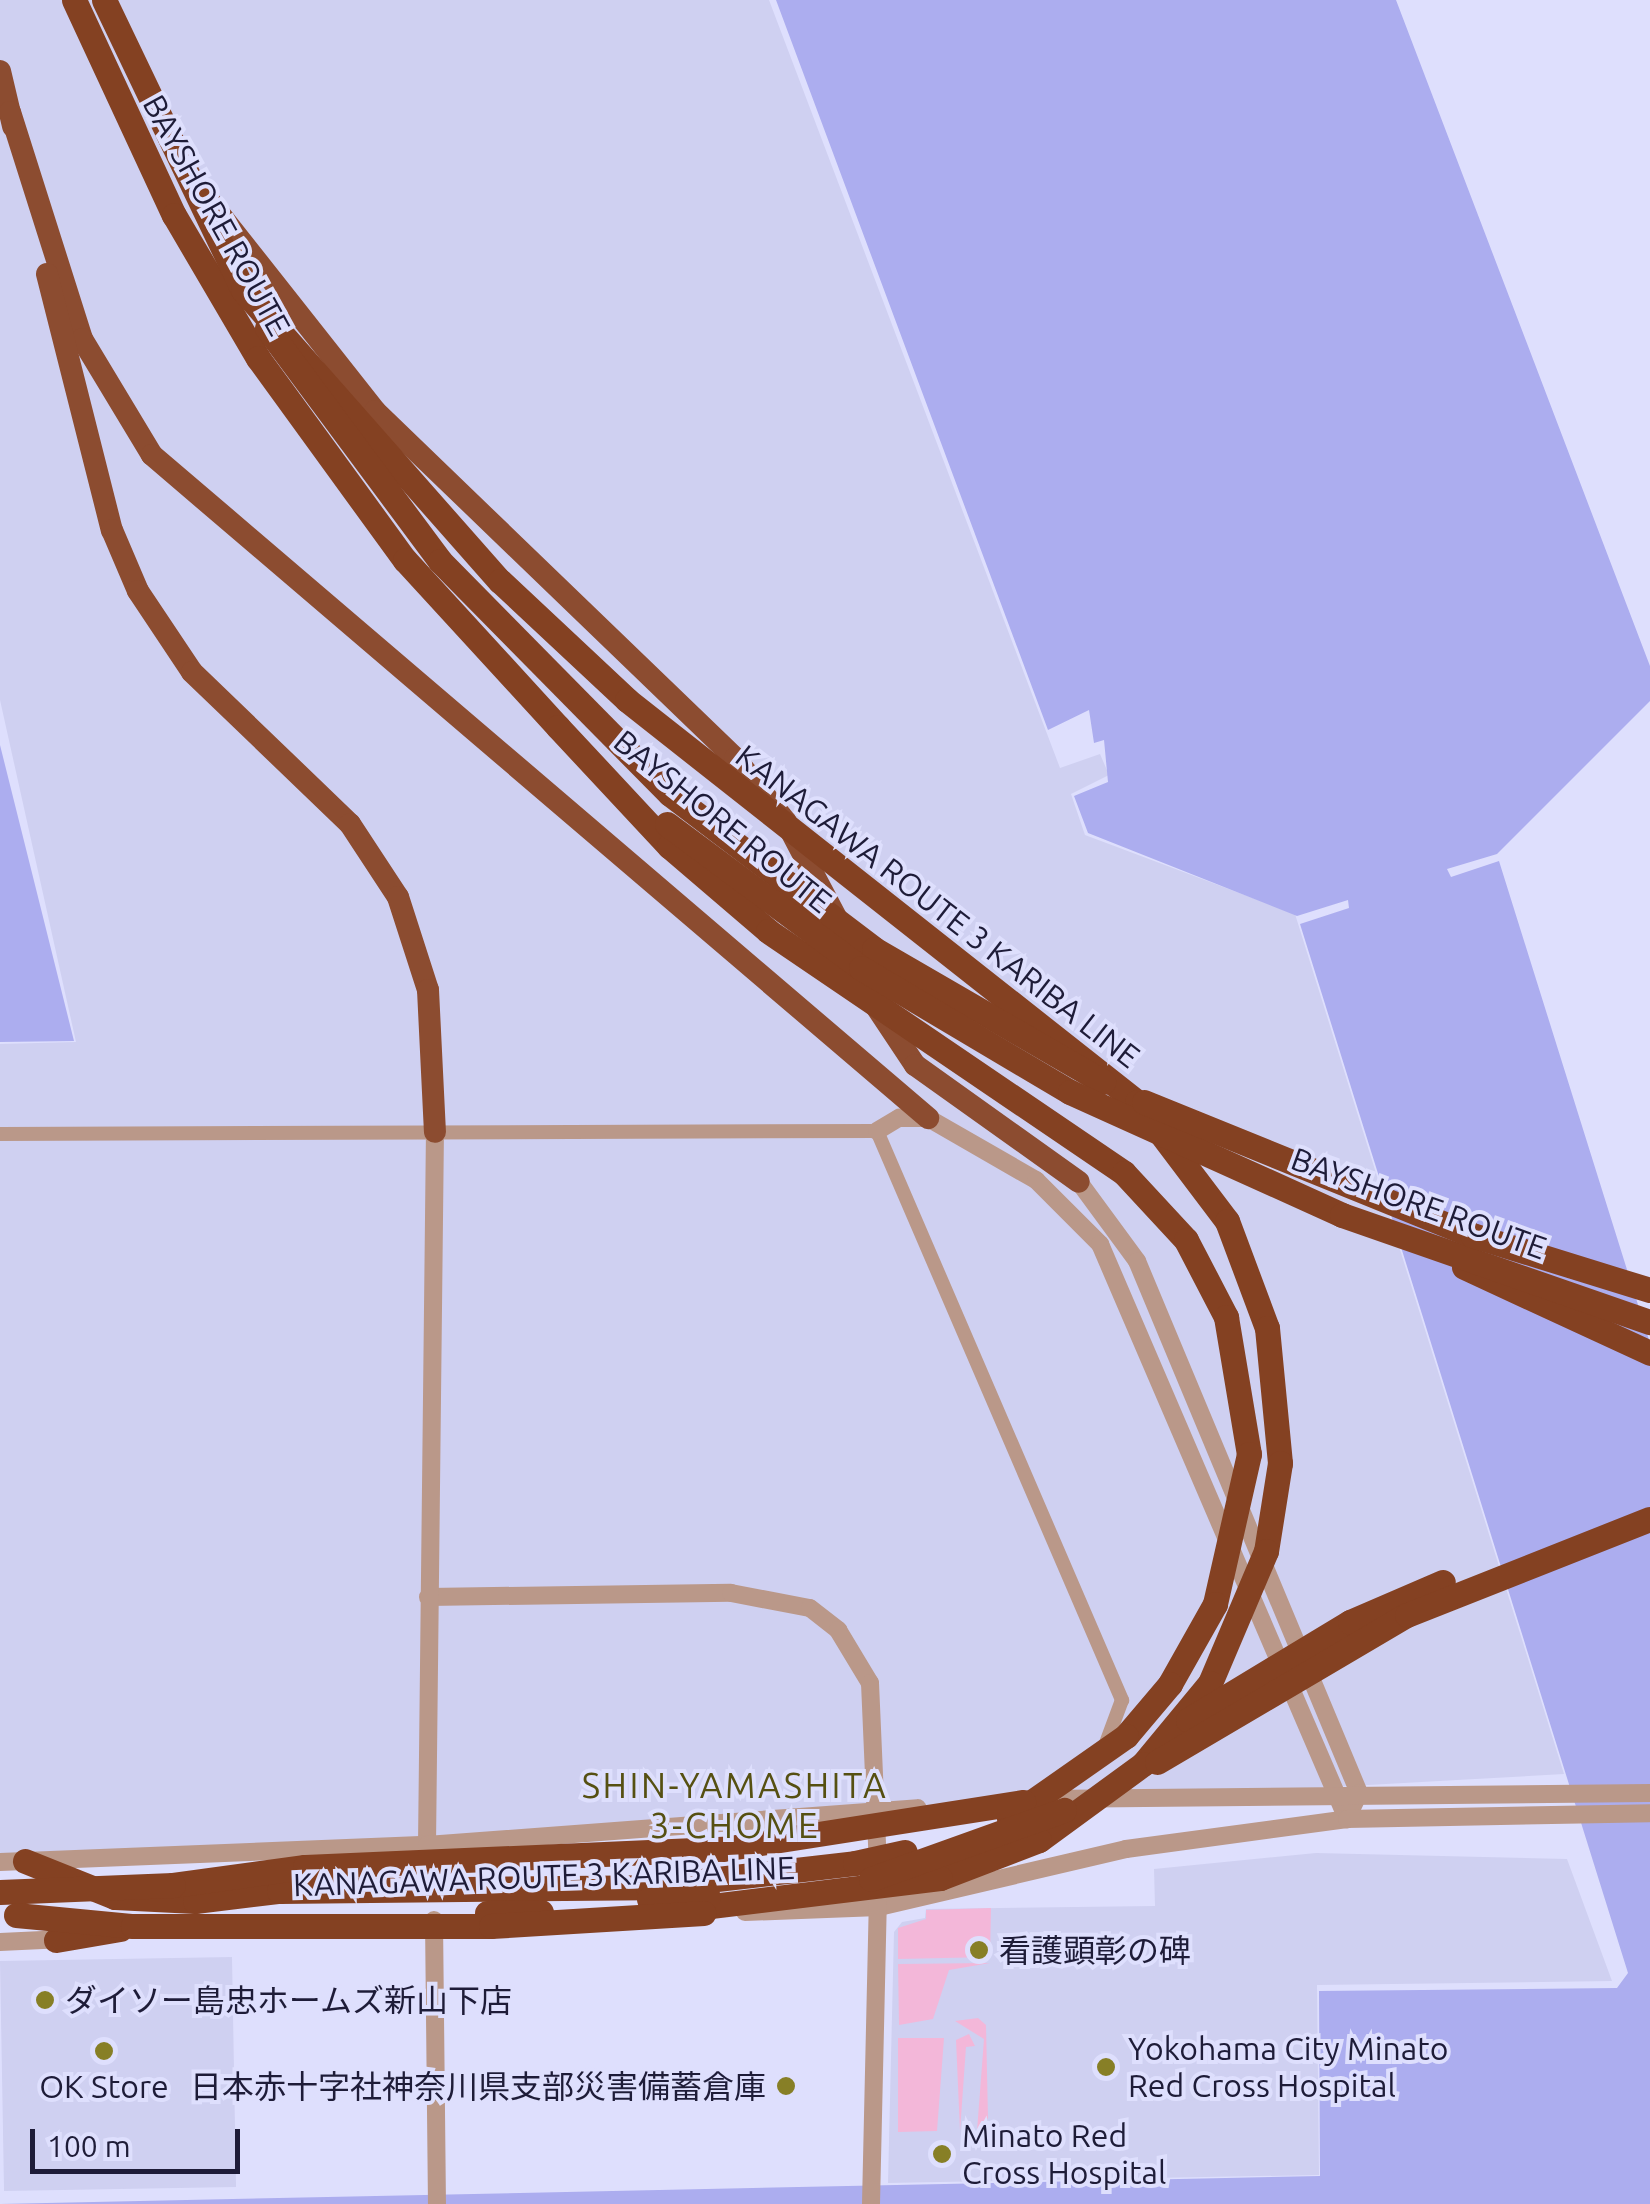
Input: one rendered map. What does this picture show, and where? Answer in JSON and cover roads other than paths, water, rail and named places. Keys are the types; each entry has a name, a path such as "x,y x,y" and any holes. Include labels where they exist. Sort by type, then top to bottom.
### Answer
{"highway":[{"name":"BAYSHORE ROUTE","path":"74,0 166,198 258,358 405,560 558,727 800,927 947,1023 1132,1122 1399,1237 1650,1322"},
{"name":"BAYSHORE ROUTE","path":"103,0 244,290 342,441 500,628 611,740 776,879 921,980 1095,1078 1298,1169 1650,1296"},
{"path":"103,0 258,298 403,506 550,674 716,826 889,953 1100,1076 1318,1172 1650,1296"},
{"path":"103,0 194,206 331,428 518,656 697,823 909,978 1095,1084 1314,1181 1650,1296"},
{"path":"0,71 124,562 192,672 367,846 411,928 428,990 435,1132"},
{"path":"10,112 82,340 152,455 761,968 928,1118"},
{"path":"161,118 258,272 344,377 763,792 820,880 886,1033 961,1098 1079,1182"},
{"name":"KANAGAWA ROUTE 3 KARIBA LINE","path":"8,1916 686,1909 907,1886 1000,1858 1090,1810 1143,1764 1210,1683 1256,1584 1278,1491 1267,1328 1214,1200 1126,1091 693,758 550,631 244,290"},
{"name":"KANAGAWA ROUTE 3 KARIBA LINE","path":"0,1892 855,1863 1027,1809 1102,1758 1170,1684 1215,1604 1241,1517 1248,1424 1234,1341 1186,1240 1124,1174 768,931 669,846 558,727"},
{"path":"1399,1237 1650,1353"},
{"path":"173,1885 305,1867 722,1849 1010,1806 1109,1767 1350,1622 1650,1502"},
{"path":"8,1916 133,1926 490,1926 676,1917 835,1889 1058,1813 1407,1616 1650,1519"},
{"path":"12,1861 115,1897 648,1887 855,1863"},
{"path":"56,1940 278,1904 907,1886"}],"street":[{"path":"0,1134 876,1132 899,1118 928,1118 1048,1189 1100,1244 1331,1792 1347,1819"},
{"path":"426,1845 435,1132"},
{"path":"876,1132 1122,1700 1085,1798"},
{"path":"1079,1182 1137,1261 1359,1793 1347,1819"},
{"path":"428,1597 731,1593 810,1608 838,1630 870,1683 878,1907 871,2194"},
{"path":"12,1861 426,1845 1085,1798 1331,1792 1650,1793"},
{"path":"0,1942 434,1920 878,1907 1126,1850 1347,1819 1650,1813"},
{"path":"434,1920 437,2198"}],"water":[{"path":"776,0 1396,0 1650,666 1650,701 1497,854 1447,869 1451,877 1499,861 1650,1343 1650,2204 0,2204 1320,2176 1319,1991 1617,1988 1628,1973 1300,924 1349,908 1348,900 1297,916 1088,833 1074,796 1108,782 1104,740 1094,743 1089,710 1048,730"},
{"path":"0,745 74,1041 0,1042"}],"place":[{"name":"看護顕彰の碑","path":"979,1950"},
{"name":"ダイソー島忠ホームズ新山下店","path":"45,2000"},
{"name":"OK Store","path":"104,2051"},
{"name":"Yokohama City Minato Red Cross Hospital","path":"1106,2067"},
{"name":"日本赤十字社神奈川県支部災害備蓄倉庫","path":"786,2086"},
{"name":"Minato Red Cross Hospital","path":"942,2154"}],"district":[{"name":"SHIN-YAMASHITA 3-CHOME","path":"735,1805"}]}
